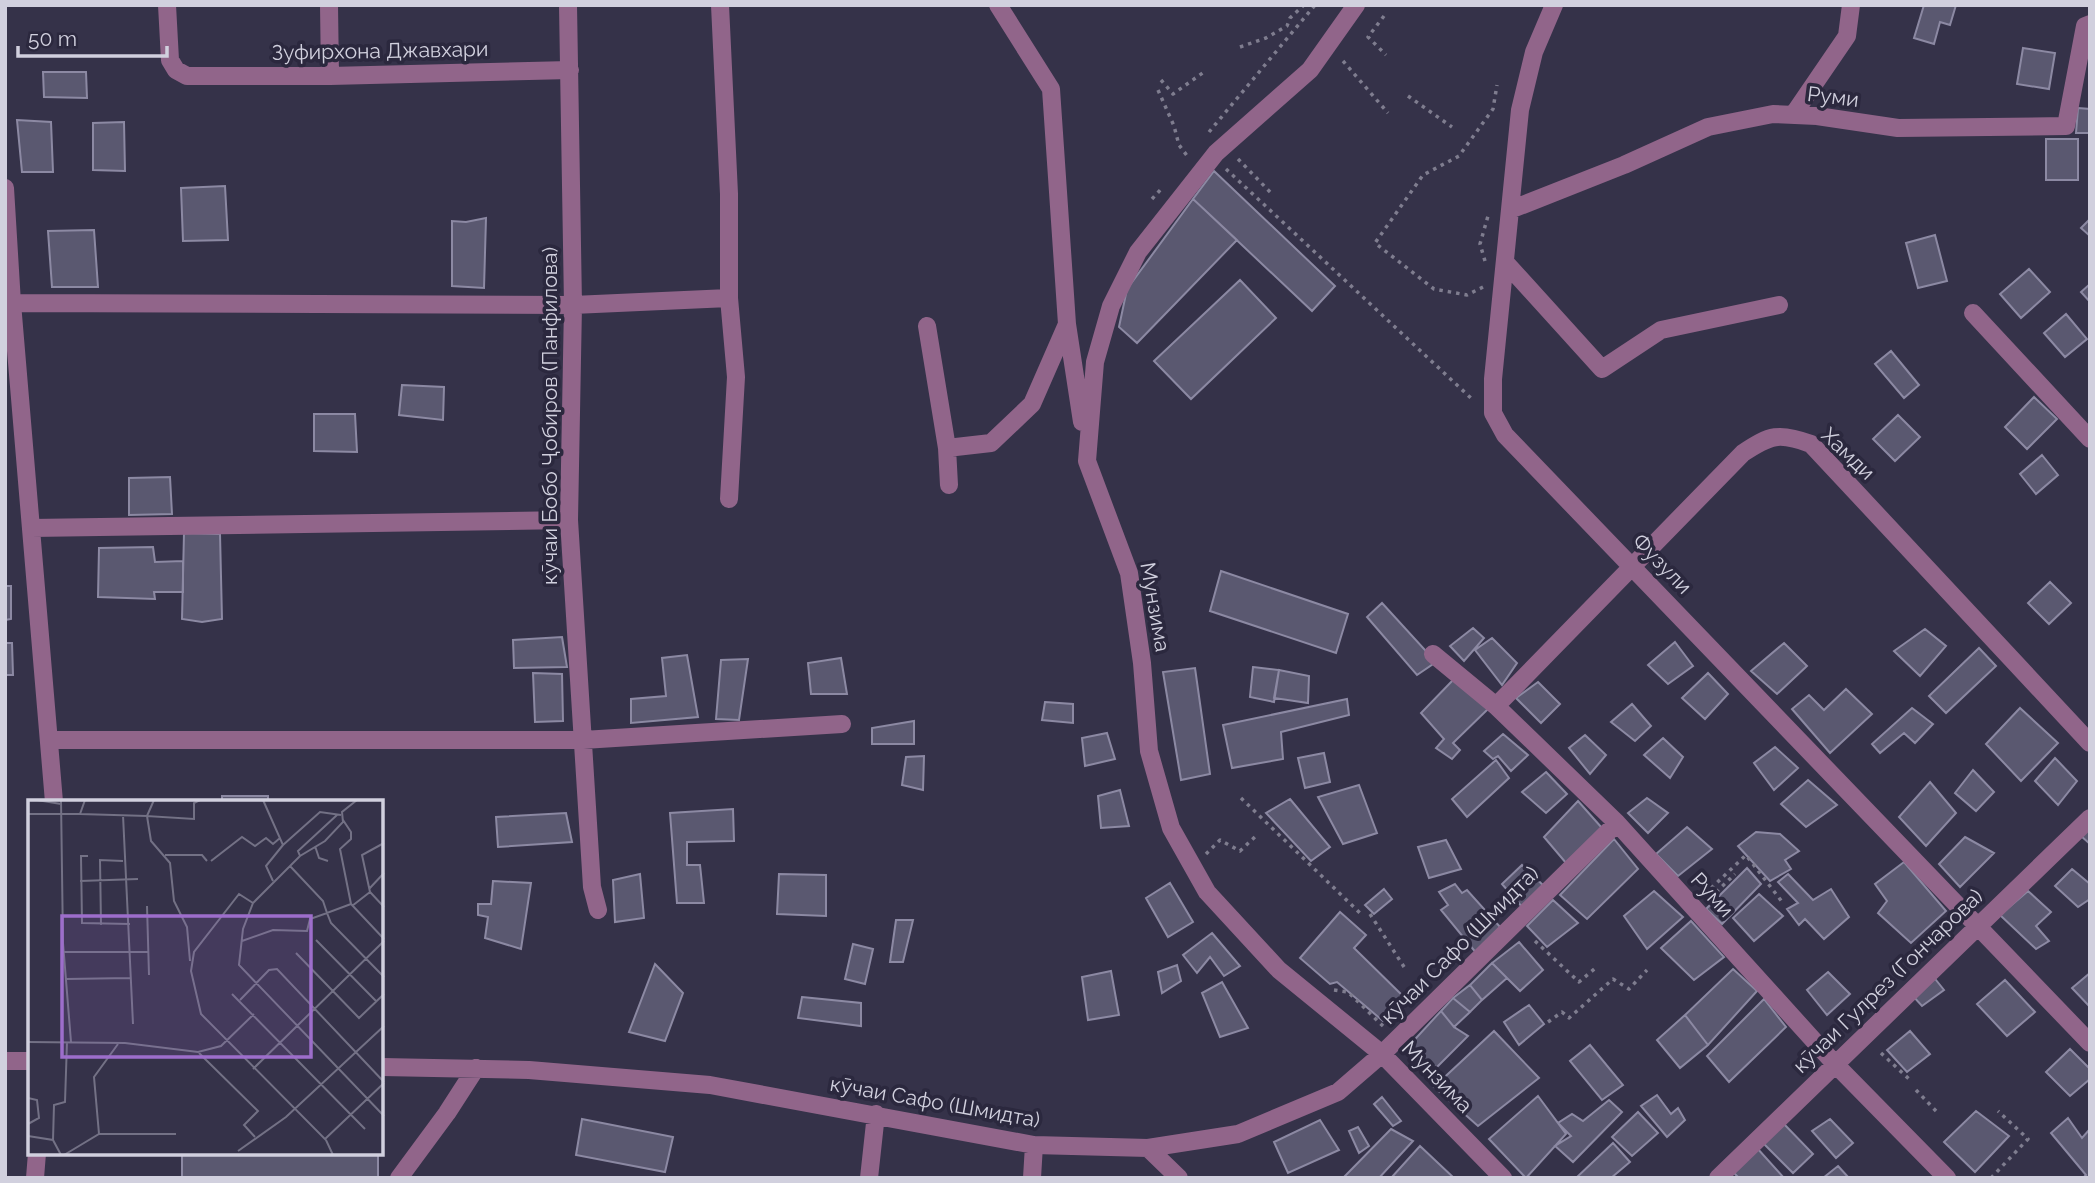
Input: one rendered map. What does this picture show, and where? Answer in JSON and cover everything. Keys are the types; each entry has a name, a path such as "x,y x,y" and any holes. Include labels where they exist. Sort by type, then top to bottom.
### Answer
{"street":[{"name":"Зуфирхона Джавхари","path":"167,5 170,60 176,70 187,76 330,76 570,70"},
{"path":"329,5 330,76"},
{"name":"кӯчаи Бобо Ҷобиров (Панфилова)","path":"568,5 573,305 569,520 592,887 598,910"},
{"path":"720,5 729,194 729,298 736,377 729,499"},
{"path":"998,5 1051,89 1068,324 1087,461"},
{"name":"Мунзима","path":"1356,5 1310,70 1216,153 1138,252 1111,306 1095,362 1087,461 1129,573 1142,663 1149,751 1171,828 1207,892 1279,970 1382,1054 1503,1178"},
{"name":"Фузули","path":"1554,5 1534,52 1520,110 1493,379 1493,413 1505,435 2090,1042"},
{"path":"1793,115 1847,36 1851,5"},
{"name":"Руми","path":"1510,210 1624,165 1707,127 1773,114 1816,116 1898,128 2066,126 2087,25"},
{"path":"5,188 12,303 54,800"},
{"path":"1505,261 1602,369 1661,330 1779,305"},
{"path":"12,303 573,305 729,298"},
{"path":"1973,313 2090,439"},
{"path":"947,448 991,443 1032,404 1068,324"},
{"path":"927,326 947,448 949,485"},
{"name":"Хамди","path":"1496,706 1743,453 1766,438 1788,435 1811,444 2090,744"},
{"path":"31,528 569,520"},
{"name":"Руми","path":"1433,654 1496,706 1616,823 1835,1064 1947,1178"},
{"path":"49,740 583,740 842,724"},
{"name":"кӯчаи Гулрез (Гончарова)","path":"1718,1178 2090,817"},
{"name":"кӯчаи Сафо (Шмидта)","path":"383,1067 529,1070 710,1085 1034,1145 1147,1147 1238,1134 1338,1093 1382,1054 1616,823"},
{"path":"5,1061 28,1061"},
{"path":"399,1178 476,1068"},
{"path":"869,1178 876,1114"},
{"path":"1032,1178 1034,1145"},
{"path":"1147,1147 1179,1178"},
{"path":"35,1178 37,1155"}],"path":[{"path":"1240,47 1266,38 1287,26 1290,18 1304,5"},
{"path":"1205,137 1315,5"},
{"path":"1384,16 1368,37 1386,55"},
{"path":"1343,61 1388,113"},
{"path":"1161,80 1173,93 1203,72"},
{"path":"1491,283 1467,295 1434,289 1375,243 1423,175 1459,156 1493,109 1497,85"},
{"path":"1158,90 1174,126 1178,145 1188,157 1199,159"},
{"path":"1408,96 1451,127"},
{"path":"1188,157 1196,147"},
{"path":"1238,159 1273,195"},
{"path":"1224,167 1475,402"},
{"path":"1152,200 1170,178"},
{"path":"1488,216 1480,244 1488,270"},
{"path":"1241,798 1362,915"},
{"path":"1199,851 1205,855 1220,840 1240,851 1258,834"},
{"path":"1696,902 1746,855 1783,902"},
{"path":"1703,904 1735,874"},
{"path":"1370,915 1406,970"},
{"path":"1535,941 1579,982 1598,966"},
{"path":"1548,1022 1562,1012 1569,1018 1613,979 1629,989 1647,970"},
{"path":"1331,989 1348,992 1391,1033"},
{"path":"1881,1053 1909,1080"},
{"path":"1916,1090 1937,1112"},
{"path":"1991,1178 2028,1139 1998,1111"}],"building":[{"path":"1924,5 1956,5 1950,25 1940,22 1934,44 1914,38"},
{"path":"2023,48 2055,53 2049,89 2017,84"},
{"path":"43,72 86,72 87,98 44,97"},
{"path":"2078,108 2090,109 2090,133 2076,133"},
{"path":"17,120 51,122 53,172 22,172"},
{"path":"124,122 125,171 93,170 93,123"},
{"path":"2046,139 2078,139 2078,180 2046,180"},
{"path":"1214,171 1335,286 1312,311 1193,199"},
{"path":"225,186 228,240 183,241 181,188"},
{"path":"1193,199 1237,240 1137,343 1119,327 1127,289"},
{"path":"486,218 484,288 452,286 452,221 466,222"},
{"path":"2090,219 2090,236 2081,228"},
{"path":"94,230 98,287 52,287 48,231"},
{"path":"1935,235 1947,281 1918,288 1906,243"},
{"path":"2029,269 2050,292 2021,318 2000,294"},
{"path":"1240,280 1276,318 1191,399 1154,361"},
{"path":"2090,284 2090,302 2081,292"},
{"path":"2066,314 2087,339 2065,357 2044,333"},
{"path":"1891,351 1919,385 1904,398 1875,364"},
{"path":"402,385 444,387 443,420 399,415"},
{"path":"2034,397 2057,419 2027,449 2005,427"},
{"path":"314,414 355,414 357,452 314,451"},
{"path":"1898,415 1920,437 1895,461 1873,439"},
{"path":"2042,455 2058,475 2036,494 2020,474"},
{"path":"170,477 172,514 129,515 129,478"},
{"path":"184,533 220,534 222,619 202,622 182,619"},
{"path":"153,547 155,562 183,561 183,592 154,592 155,599 98,597 99,548"},
{"path":"1221,571 1348,614 1336,653 1210,611"},
{"path":"2050,582 2071,603 2049,624 2028,603"},
{"path":"5,586 11,586 11,619 5,620"},
{"path":"1382,603 1436,662 1417,675 1367,617"},
{"path":"1473,628 1484,638 1464,661 1450,646"},
{"path":"1925,629 1946,646 1920,676 1894,651"},
{"path":"562,637 567,667 514,668 513,640"},
{"path":"1492,638 1517,663 1502,685 1475,650"},
{"path":"1675,642 1693,666 1668,684 1648,665"},
{"path":"5,643 12,643 13,675 5,675"},
{"path":"1784,643 1807,666 1777,694 1751,671"},
{"path":"1979,648 1996,666 1946,713 1929,696"},
{"path":"687,655 698,717 631,723 631,699 666,696 662,658"},
{"path":"841,658 847,694 811,694 808,663"},
{"path":"748,659 739,720 716,719 721,660"},
{"path":"1253,667 1279,670 1274,702 1250,697"},
{"path":"1195,668 1210,774 1181,780 1163,672"},
{"path":"1279,670 1309,676 1308,703 1274,698"},
{"path":"533,673 562,674 563,721 535,722"},
{"path":"1708,673 1728,694 1705,719 1682,698"},
{"path":"1455,678 1488,709 1453,743 1460,750 1452,759 1436,748 1444,739 1421,713"},
{"path":"1538,682 1560,704 1541,723 1516,698"},
{"path":"1846,689 1872,714 1830,753 1792,709 1809,695 1824,710"},
{"path":"1347,699 1349,715 1281,732 1283,759 1232,768 1223,725"},
{"path":"1045,702 1073,704 1073,723 1042,720"},
{"path":"1632,704 1651,726 1635,741 1611,722"},
{"path":"1912,708 1933,724 1915,743 1904,733 1880,753 1872,744"},
{"path":"2020,708 2058,743 2021,781 1986,744"},
{"path":"914,721 914,744 872,744 872,728"},
{"path":"1107,733 1115,759 1085,766 1082,738"},
{"path":"1503,734 1528,755 1511,771 1498,756 1493,759 1484,751"},
{"path":"1585,735 1606,755 1590,774 1569,748"},
{"path":"1663,738 1683,757 1670,778 1644,755"},
{"path":"1775,747 1798,768 1774,790 1754,763"},
{"path":"1324,753 1330,782 1305,788 1298,758"},
{"path":"924,756 923,790 902,785 906,757"},
{"path":"2055,758 2077,781 2058,805 2035,781"},
{"path":"1496,760 1509,778 1467,817 1452,799"},
{"path":"1973,770 1994,792 1976,811 1955,793"},
{"path":"1546,772 1567,794 1546,813 1522,792"},
{"path":"1808,780 1837,805 1806,827 1781,804"},
{"path":"1930,782 1956,813 1926,846 1899,817"},
{"path":"1359,785 1377,833 1343,844 1318,797"},
{"path":"1120,790 1129,826 1101,828 1098,796"},
{"path":"222,796 268,796 268,800 222,800"},
{"path":"1647,798 1668,813 1648,833 1628,813"},
{"path":"1290,799 1330,847 1311,861 1266,813"},
{"path":"1578,801 1602,828 1566,863 1544,837"},
{"path":"733,809 734,841 687,842 687,865 700,865 704,903 677,903 670,813"},
{"path":"566,813 572,842 498,847 496,817"},
{"path":"1687,827 1712,849 1678,876 1656,854"},
{"path":"2090,827 2090,844 2081,836"},
{"path":"1756,832 1780,834 1799,851 1785,860 1791,869 1770,881 1738,846"},
{"path":"1965,837 1994,853 1960,887 1939,864"},
{"path":"1614,839 1638,869 1587,919 1560,895"},
{"path":"1446,840 1461,869 1429,878 1418,847"},
{"path":"1904,862 1946,911 1911,943 1878,913 1887,901 1875,884"},
{"path":"1522,865 1546,888 1523,908 1502,884"},
{"path":"1747,868 1761,884 1722,924 1706,909"},
{"path":"2072,869 2090,884 2090,899 2078,907 2055,886"},
{"path":"640,874 644,918 615,922 613,880"},
{"path":"779,874 826,875 826,916 777,914"},
{"path":"1788,874 1813,900 1831,889 1849,917 1824,939 1805,919 1799,925 1787,909 1798,903 1778,882"},
{"path":"493,881 531,883 521,949 485,938 488,917 478,915 478,904 491,904"},
{"path":"1170,883 1193,922 1168,937 1146,898"},
{"path":"1455,884 1462,893 1467,890 1501,928 1477,954 1441,910 1448,905 1439,892"},
{"path":"1384,889 1392,899 1374,914 1365,905"},
{"path":"1654,891 1683,917 1647,949 1624,916"},
{"path":"2028,891 2051,912 2036,926 2049,941 2036,949 2000,915"},
{"path":"1759,894 1783,916 1754,941 1733,918"},
{"path":"1553,900 1578,923 1547,947 1527,926"},
{"path":"1340,912 1366,935 1354,948 1408,1001 1383,1021 1337,982 1330,984 1300,958"},
{"path":"896,920 913,920 903,962 890,962"},
{"path":"1691,921 1724,957 1694,980 1661,948"},
{"path":"1212,933 1240,966 1224,976 1210,957 1197,973 1183,955"},
{"path":"1519,942 1543,970 1520,991 1492,963"},
{"path":"853,944 873,949 865,984 845,979"},
{"path":"1492,963 1507,978 1482,1000 1470,985"},
{"path":"655,964 683,993 665,1041 629,1032"},
{"path":"1177,965 1181,981 1162,993 1158,972"},
{"path":"1733,969 1757,991 1708,1045 1685,1015"},
{"path":"1111,971 1119,1015 1088,1020 1082,977"},
{"path":"1828,972 1850,994 1827,1015 1807,990"},
{"path":"2090,973 2090,1007 2072,988"},
{"path":"1932,975 1944,990 1922,1006 1912,995"},
{"path":"2005,980 2035,1012 2007,1036 1977,1004"},
{"path":"1222,982 1248,1028 1220,1037 1202,993"},
{"path":"1470,985 1482,1000 1470,1012 1453,998"},
{"path":"802,997 861,1003 861,1026 798,1018"},
{"path":"1453,998 1470,1012 1454,1027 1441,1011"},
{"path":"1764,999 1786,1027 1729,1082 1707,1056"},
{"path":"1529,1005 1544,1024 1519,1045 1504,1022"},
{"path":"1441,1011 1454,1027 1468,1036 1430,1074 1406,1049"},
{"path":"1685,1015 1708,1045 1680,1068 1657,1040"},
{"path":"1494,1031 1539,1078 1478,1126 1434,1087"},
{"path":"1910,1031 1930,1054 1907,1072 1887,1050"},
{"path":"1590,1045 1623,1085 1602,1100 1570,1061"},
{"path":"2070,1049 2090,1069 2090,1079 2070,1096 2046,1072"},
{"path":"1657,1095 1671,1114 1678,1108 1685,1120 1667,1137 1641,1106"},
{"path":"1538,1096 1566,1134 1526,1178 1489,1139"},
{"path":"1382,1097 1401,1121 1393,1126 1374,1104"},
{"path":"1609,1100 1622,1112 1573,1162 1555,1146 1571,1136 1558,1123 1572,1114 1583,1121"},
{"path":"1976,1111 2009,1136 1975,1172 1944,1142"},
{"path":"1638,1112 1658,1133 1632,1156 1612,1137"},
{"path":"2068,1118 2082,1138 2090,1129 2090,1178 2083,1178 2086,1175 2051,1133"},
{"path":"582,1119 673,1137 665,1172 576,1155"},
{"path":"1830,1119 1853,1143 1836,1158 1812,1131"},
{"path":"1320,1120 1339,1150 1288,1173 1274,1142"},
{"path":"1783,1123 1813,1154 1793,1173 1762,1142"},
{"path":"1358,1127 1369,1146 1359,1153 1349,1131"},
{"path":"1391,1129 1413,1141 1379,1178 1343,1178"},
{"path":"1613,1143 1630,1162 1611,1178 1576,1178"},
{"path":"1420,1146 1454,1178 1391,1178"},
{"path":"1757,1148 1784,1178 1739,1178 1732,1171"},
{"path":"182,1155 378,1155 378,1178 182,1178"},
{"path":"1838,1166 1849,1178 1823,1178"}]}
